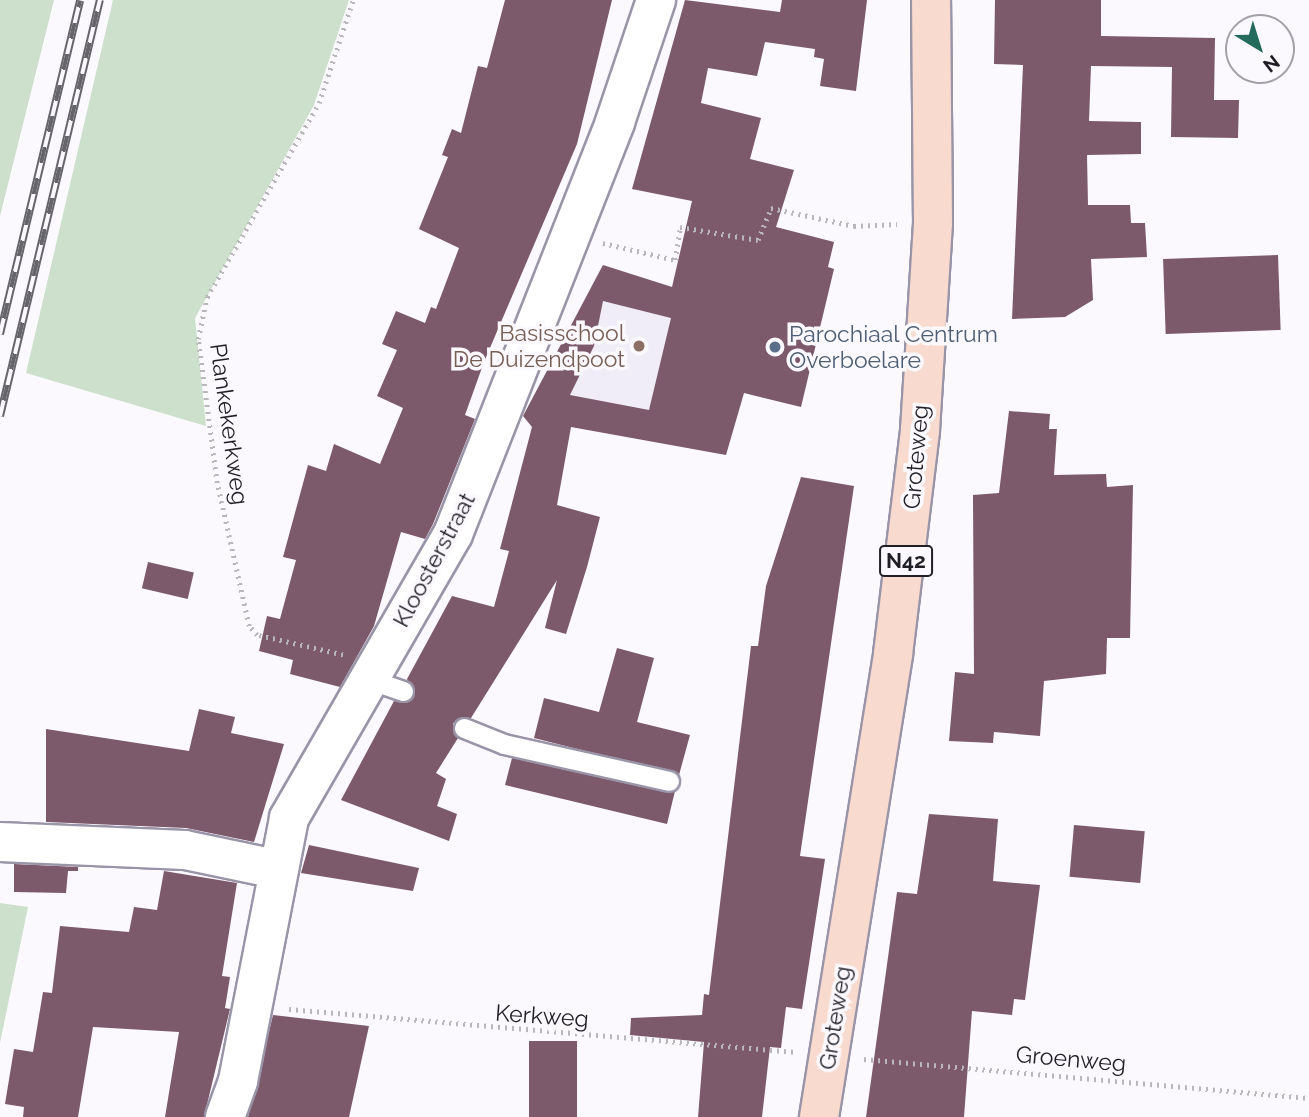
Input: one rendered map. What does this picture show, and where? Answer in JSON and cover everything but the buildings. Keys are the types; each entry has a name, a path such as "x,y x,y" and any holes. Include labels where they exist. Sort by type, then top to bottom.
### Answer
{"main road":[{"name":"Groteweg","path":"819,1117 908,542 933,223 932,0"}],"street":[{"name":"Kloosterstraat","path":"225,1117 253,1003 276,869 289,818 453,534 490,450 505,389 572,235 656,0"},
{"path":"0,842 186,850 276,869"}],"lane":[{"path":"372,671 403,691"},
{"path":"464,728 504,744 669,781"}],"path":[{"name":"Plankekerkweg","path":"353,0 319,103 207,297 198,340 216,483 249,626 257,635 372,671"},
{"path":"572,235 675,260 680,227 758,240 771,208 854,226 933,223"},
{"name":"Kerkweg","path":"253,1003 441,1027 717,1041 829,1057"},
{"name":"Groenweg","path":"829,1057 1309,1098"}],"shaded area":[{"name":"Basisschool De Duizendpoot","path":"600,268 720,299 740,399 726,455 524,417"}],"green space":[{"path":"0,0 54,0 0,216"},
{"path":"113,0 349,0 314,105 195,318 206,426 26,373"},
{"path":"0,903 28,907 0,1043"}],"railway":[{"path":"0,334 80,0"},
{"path":"0,416 100,0"}],"place":[{"name":"Basisschool De Duizendpoot","path":"639,346"},
{"name":"Parochiaal Centrum Overboelare","path":"775,347"}]}
